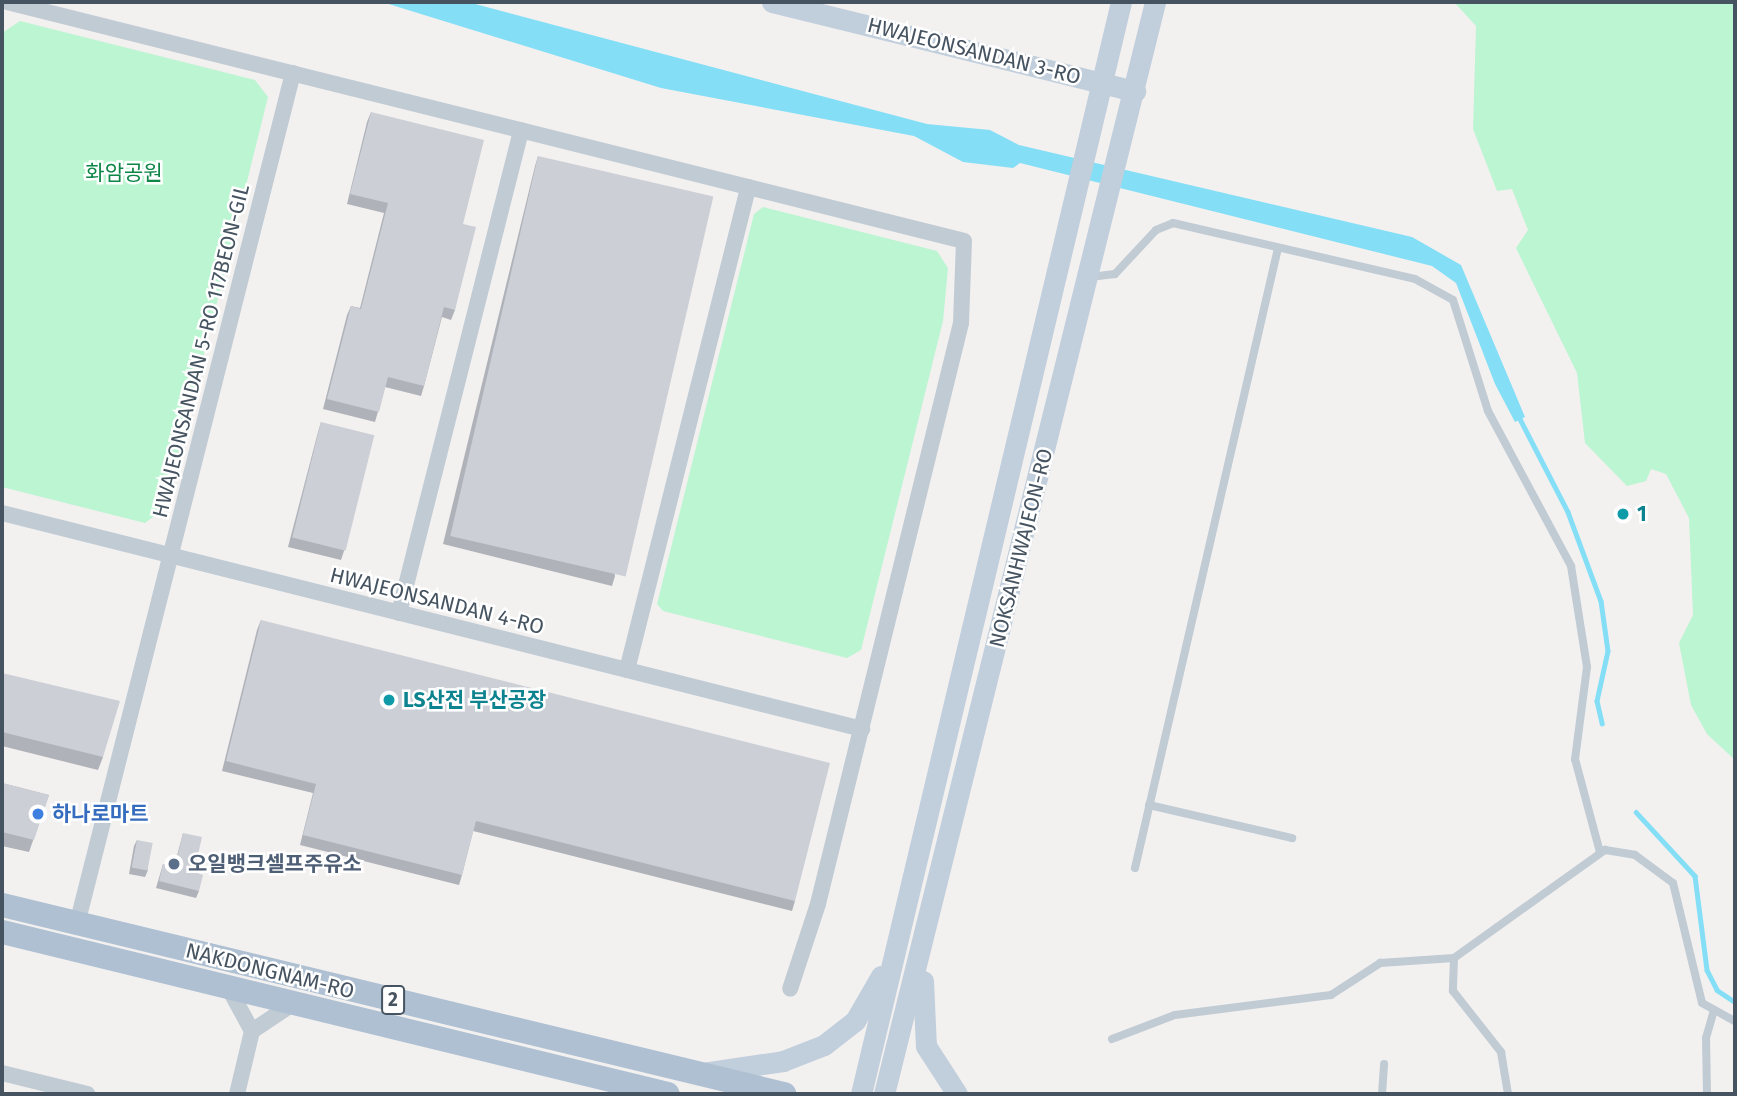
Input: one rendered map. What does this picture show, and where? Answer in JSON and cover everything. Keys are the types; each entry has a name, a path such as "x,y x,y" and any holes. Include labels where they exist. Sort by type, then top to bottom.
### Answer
{"main road":[{"name":"HWAJEONSANDAN 3-RO","path":"772,2 1135,91"},
{"name":"NOKSANHWAJEON-RO","path":"861,1094 1121,2"},
{"name":"NOKSANHWAJEON-RO","path":"884,1094 1107,210 1155,2"},
{"name":"NAKDONGNAM-RO","path":"2,905 784,1094"},
{"path":"930,911 921,1029 937,1068 957,1094"},
{"name":"NAKDONGNAM-RO","path":"2,932 668,1094"},
{"path":"698,1074 783,1061 840,1035 869,1001 894,949"}],"street":[{"path":"7,2 964,241 961,323 862,729 790,989"},
{"name":"HWAJEONSANDAN 5-RO 117BEON-GIL","path":"77,924 293,73"},
{"path":"399,613 521,130"},
{"path":"626,670 748,187"},
{"name":"HWAJEONSANDAN 4-RO","path":"2,513 862,729"},
{"path":"228,987 252,1031 237,1094"},
{"path":"252,1031 294,1003"},
{"path":"2,1073 87,1094"}],"lane":[{"path":"1090,277 1115,274 1165,224 1415,279 1453,300 1488,411 1571,566 1587,667 1575,760 1600,852"},
{"path":"1135,868 1278,248"},
{"path":"1149,805 1292,838"},
{"path":"1112,1039 1175,1015 1331,995 1380,963 1454,958 1600,852 1635,855 1673,883 1698,995 1713,1014 1735,1021"},
{"path":"1454,958 1453,991 1501,1052 1508,1094"},
{"path":"1707,1094 1706,1038 1713,1014"},
{"path":"1382,1094 1384,1065"}],"green space":[{"path":"1454,2 1735,2 1735,760 1707,734 1691,705 1679,643 1693,615 1689,518 1666,474 1651,469 1646,481 1627,486 1585,443 1577,373 1516,248 1528,230 1512,189 1497,191 1473,129 1476,26"},
{"name":"화암공원","path":"20,21 255,80 268,97 166,507 145,523 2,487 2,33"},
{"path":"763,207 937,251 948,268 943,321 861,650 847,658 663,611 657,604 754,214"}],"water":[{"path":"382,2 468,2 927,124 990,130 1019,145 1412,237 1461,265 1525,417 1515,422 1495,384 1456,283 1432,266 1020,163 1013,168 963,162 914,136 661,88"}],"building":[{"path":"371,112 484,140 463,224 476,227 455,310 444,307 424,386 388,377 379,412 327,399 351,306 361,309 388,203 350,194"},
{"path":"538,156 713,196 626,576 450,536"},
{"path":"321,422 374,435 346,551 292,537"},
{"name":"LS산전 부산공장","path":"261,620 830,763 795,901 476,821 462,875 303,835 316,784 226,761"},
{"path":"2,673 120,701 103,757 2,732"},
{"path":"2,783 49,795 34,840 2,832"},
{"path":"183,833 202,837 194,872 203,875 199,891 159,881 163,864 175,867"},
{"path":"137,840 153,843 147,871 132,867"}],"waterway":[{"path":"1518,415 1568,512 1601,601 1608,651 1597,701 1602,723"},
{"path":"1636,812 1695,876 1707,970 1717,990 1735,1002"}],"place":[{"name":"1","path":"1623,514"},
{"name":"LS산전 부산공장","path":"389,700"},
{"name":"하나로마트","path":"38,814"},
{"name":"오일뱅크셀프주유소","path":"174,864"}]}
